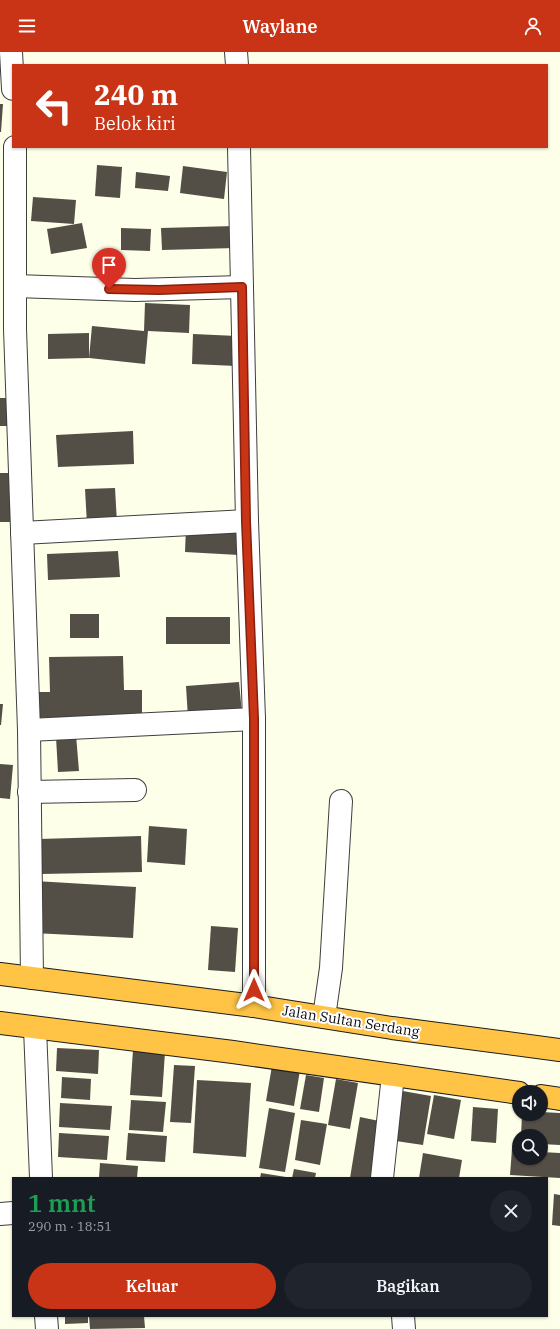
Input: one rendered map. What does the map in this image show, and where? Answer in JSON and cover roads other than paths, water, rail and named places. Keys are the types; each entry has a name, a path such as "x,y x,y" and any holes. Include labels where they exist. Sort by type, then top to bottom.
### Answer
{"highway":[{"name":"Jalan Sultan Serdang","path":"0,974 254,1006 392,1028 560,1050"},
{"path":"0,1024 240,1053 512,1092"},
{"path":"548,1097 560,1098"}],"street":[{"path":"11,52 12,70"},
{"path":"236,52 237,64"},
{"path":"15,148 8,244 15,286 7,329 22,533 29,730 32,978"},
{"path":"239,148 246,521 254,719 254,1006"},
{"path":"15,286 141,290 242,287"},
{"path":"22,533 246,521"},
{"path":"29,730 254,719"},
{"path":"29,792 134,790"},
{"path":"324,1017 331,968 341,801"},
{"path":"35,1028 40,1177"},
{"path":"382,1177 393,1075"},
{"path":"0,1214 12,1213"},
{"path":"46,1317 47,1329"},
{"path":"403,1317 404,1329"}]}
